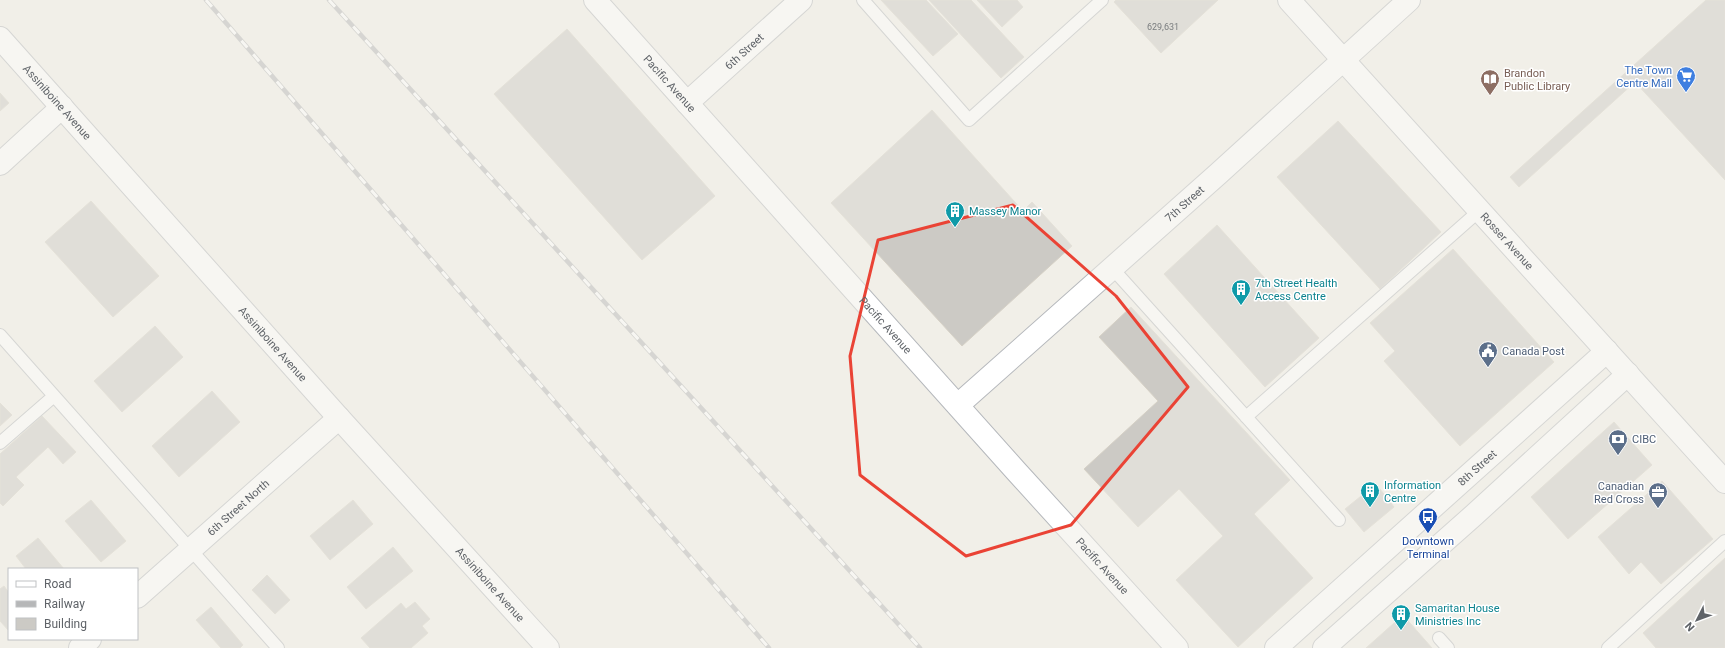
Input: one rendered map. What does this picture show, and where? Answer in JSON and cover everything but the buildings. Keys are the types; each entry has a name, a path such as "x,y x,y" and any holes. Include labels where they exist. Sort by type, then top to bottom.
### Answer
{"street":[{"name":"Pacific Avenue","path":"595,0 1177,648"},
{"name":"6th Street","path":"687,103 801,0"},
{"name":"Rosser Avenue","path":"1289,0 1725,482"},
{"name":"7th Street","path":"958,405 1218,174 1409,0"},
{"name":"Assiniboine Avenue","path":"0,38 339,418 548,648"},
{"path":"0,164 62,107"},
{"name":"8th Street","path":"1276,648 1607,351"},
{"path":"1324,648 1474,515 1628,374"},
{"name":"6th Street North","path":"138,596 339,418"},
{"path":"80,648 89,640"}],"lane":[{"path":"863,0 969,120 1102,0"},
{"path":"1246,417 1479,211"},
{"path":"1112,268 1338,520"},
{"path":"0,335 278,648"},
{"path":"0,443 54,396"},
{"path":"1608,648 1725,541"},
{"path":"1439,638 1448,648"}],"highlighted area":[{"path":"1013,205 1116,296 1188,387 1071,525 966,556 860,475 850,356 878,240"}],"railway":[{"path":"206,0 769,648"},
{"path":"329,0 920,648"}],"place":[{"name":"The Town Centre Mall","path":"1686,93"},
{"name":"Brandon Public Library","path":"1490,96"},
{"name":"Massey Manor","path":"955,228"},
{"name":"7th Street Health Access Centre","path":"1241,306"},
{"name":"Canada Post","path":"1488,368"},
{"name":"CIBC","path":"1618,456"},
{"name":"Information Centre","path":"1370,508"},
{"name":"Canadian Red Cross","path":"1658,509"},
{"name":"Downtown Terminal","path":"1428,534"},
{"name":"Samaritan House Ministries Inc","path":"1401,631"}]}
